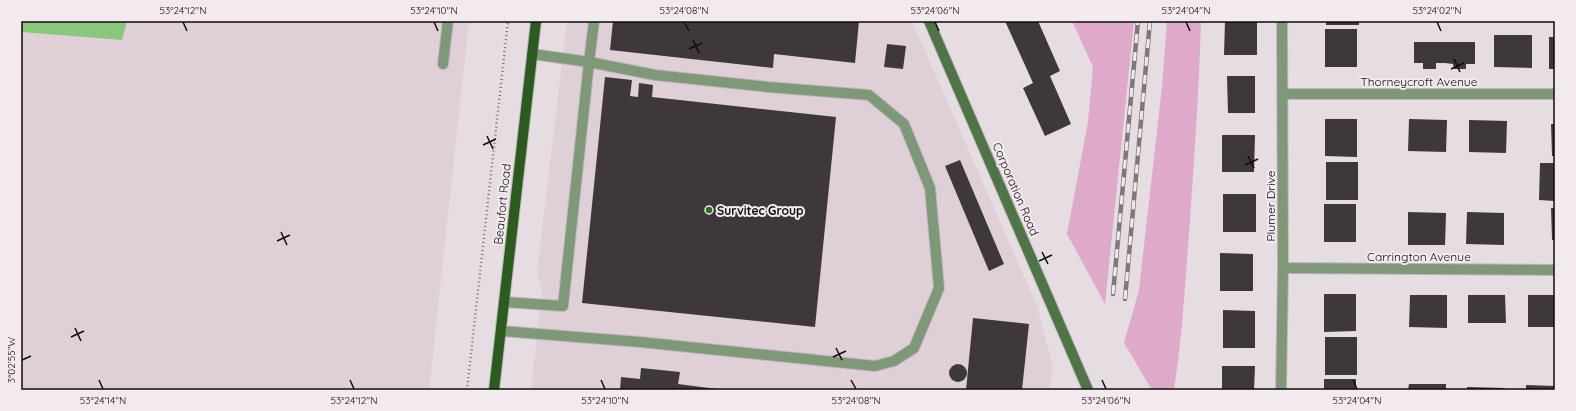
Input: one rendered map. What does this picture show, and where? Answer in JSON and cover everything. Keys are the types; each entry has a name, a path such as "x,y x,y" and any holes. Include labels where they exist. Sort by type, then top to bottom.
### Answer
{"main road":[{"name":"Beaufort Road","path":"494,390 536,21"}],"street":[{"path":"443,64 448,21"},
{"path":"504,302 563,306 594,21"},
{"name":"Corporation Road","path":"929,21 1088,390"},
{"name":"Plumer Drive","path":"1281,390 1283,268 1282,21"},
{"path":"501,331 640,342 875,366 894,361 914,348 939,288 930,188 904,124 869,95 768,87 655,75 589,62 532,54"},
{"name":"Thorneycroft Avenue","path":"1283,94 1555,94"},
{"name":"Carrington Avenue","path":"1283,268 1555,270"}],"path":[{"path":"467,390 508,21"}],"shaded area":[{"path":"21,21 127,21 122,40 21,32"},
{"path":"127,21 469,21 429,390 21,390 21,32 122,40"},
{"path":"567,21 912,21 1037,306 1053,366 1050,390 531,390 542,292 537,273"},
{"path":"1072,21 1134,21 1105,304 1067,234 1088,122 1093,67"},
{"path":"1167,21 1201,21 1200,48 1189,233 1177,370 1174,390 1152,390 1124,343 1139,290 1162,87"}],"building":[{"path":"613,21 859,21 855,63 774,54 773,68 610,50"},
{"path":"1005,21 1038,21 1060,71 1050,76 1071,124 1045,136 1023,88 1033,83"},
{"path":"1225,21 1257,21 1257,55 1224,55"},
{"path":"1326,21 1359,21 1359,25 1326,25"},
{"path":"1325,29 1357,29 1357,67 1325,67"},
{"path":"1494,35 1532,35 1532,68 1494,67"},
{"path":"1549,37 1555,37 1555,69 1549,69"},
{"path":"1414,42 1475,42 1475,64 1466,64 1466,69 1454,69 1453,64 1436,63 1436,69 1423,69 1423,63 1414,63"},
{"path":"887,44 906,46 903,69 884,67"},
{"path":"1227,76 1255,76 1255,113 1228,113"},
{"name":"Survitec Group","path":"605,77 632,80 630,96 638,97 639,83 653,85 652,97 836,117 815,327 582,303"},
{"path":"1325,119 1357,119 1357,157 1325,156"},
{"path":"1409,119 1447,120 1446,152 1408,151"},
{"path":"1469,120 1507,121 1506,153 1469,152"},
{"path":"1551,124 1555,124 1555,156 1552,156"},
{"path":"1222,135 1255,135 1254,172 1222,172"},
{"path":"960,160 1004,264 989,271 945,166"},
{"path":"1326,162 1358,162 1358,200 1326,200"},
{"path":"1540,163 1555,163 1555,201 1539,200"},
{"path":"1223,194 1256,194 1256,232 1223,232"},
{"path":"1324,204 1356,204 1356,242 1324,242"},
{"path":"1551,208 1555,208 1555,240 1552,240"},
{"path":"1408,212 1446,213 1445,245 1408,245"},
{"path":"1467,212 1504,213 1504,245 1466,244"},
{"path":"1220,253 1253,254 1253,291 1220,291"},
{"path":"1324,294 1356,294 1356,331 1324,332"},
{"path":"1410,295 1447,295 1447,328 1409,327"},
{"path":"1468,295 1505,295 1506,323 1468,323"},
{"path":"1528,295 1555,295 1555,327 1528,327"},
{"path":"1223,310 1255,311 1255,348 1223,348"},
{"path":"973,318 1029,324 1022,390 966,390"},
{"path":"1325,337 1357,337 1357,375 1325,375"},
{"path":"954,364 962,364 967,369 965,380 962,382 954,382 949,377 949,369"},
{"path":"1222,366 1255,366 1254,390 1222,390"},
{"path":"641,368 680,372 678,384 725,390 620,390 621,377 640,379"},
{"path":"1324,379 1356,379 1356,390 1324,390"},
{"path":"1409,384 1446,384 1446,390 1408,390"},
{"path":"1526,385 1555,386 1555,390 1526,390"},
{"path":"1467,387 1505,388 1505,390 1467,390"}],"railway":[{"path":"1113,294 1138,21"},
{"path":"1125,299 1150,21"}],"place":[{"name":"Survitec Group","path":"709,210"}]}
